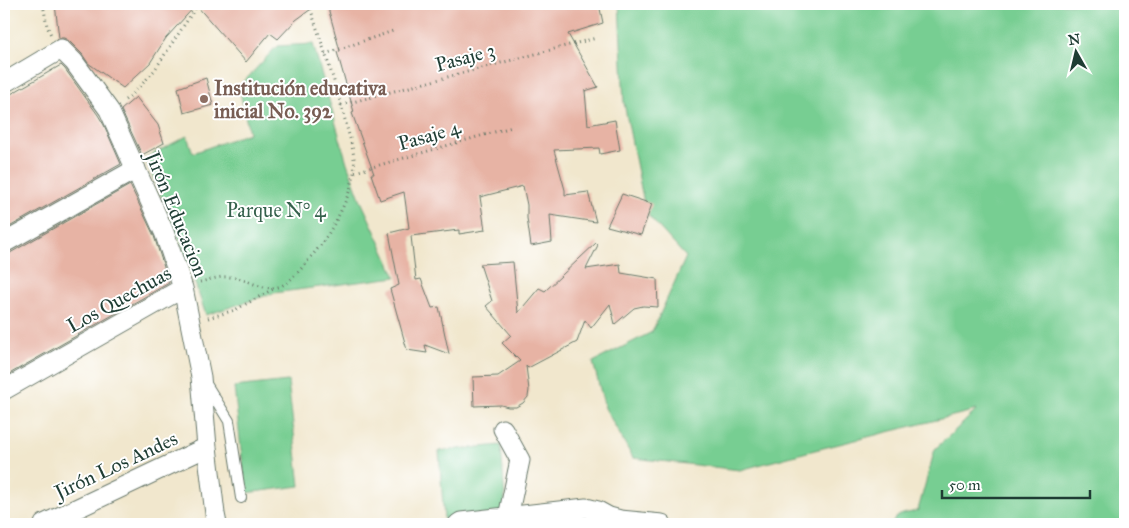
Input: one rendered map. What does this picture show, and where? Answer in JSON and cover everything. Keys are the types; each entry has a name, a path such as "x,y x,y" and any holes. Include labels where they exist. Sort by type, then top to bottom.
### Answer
{"street":[{"path":"4,83 61,49"},
{"name":"Jirón Educacion","path":"61,49 74,62 109,110 164,232 183,288 201,377 207,447 217,524"},
{"path":"4,243 136,169"},
{"name":"Los Quechuas","path":"4,390 183,288"},
{"path":"503,429 520,460 508,517"},
{"name":"Jirón Los Andes","path":"44,524 207,447"},
{"path":"458,524 461,522 586,508 620,520 662,524"}],"lane":[{"path":"201,377 229,421 241,498"}],"path":[{"path":"44,4 52,38 61,49"},
{"path":"109,110 132,95 154,72 198,4"},
{"path":"190,323 234,310 284,285 292,279 324,240 349,193 355,172 353,152 342,105 309,4"},
{"path":"325,54 396,30"},
{"name":"Pasaje 3","path":"342,105 596,38"},
{"name":"Pasaje 4","path":"355,172 512,127"},
{"name":"Los Quechuas","path":"183,288 197,282 230,277 246,280 266,288 275,288"}],"green space":[{"path":"619,4 1125,4 1125,524 892,524 900,515 918,510 935,449 977,410 740,470 633,458 605,408 593,362 652,332 686,257 646,213 624,103"},
{"name":"Parque N° 4","path":"313,44 347,163 361,201 396,277 274,293 206,315 181,243 145,158 187,136 193,153 249,133 239,87 277,46"},
{"path":"288,381 300,486 246,493 234,387"},
{"path":"501,445 506,515 444,520 439,451"}],"building":[{"path":"55,4 318,4 296,20 278,39 270,33 246,62 196,5 166,38 150,63 123,88 88,63 69,41 59,38"},
{"path":"327,4 599,4 603,23 568,34 598,87 585,91 588,125 615,120 620,150 600,154 599,148 554,150 565,195 588,192 596,222 550,215 552,242 531,246 523,186 480,197 485,230 459,234 459,230 411,236 416,280 421,279 432,308 439,307 449,354 425,345 427,353 407,350 390,289 399,285 389,233 409,228 404,192 380,200 371,174 374,174 352,113 354,112 337,52 340,51"},
{"path":"61,65 98,115 121,164 4,230 4,98"},
{"path":"206,78 213,105 184,113 178,88"},
{"path":"136,97 158,125 164,143 142,155 121,110"},
{"path":"130,185 154,236 169,283 4,377 4,254 10,253"},
{"path":"622,194 652,204 641,235 607,226"},
{"path":"596,243 598,245 586,269 620,264 621,273 657,279 658,307 643,306 634,308 615,324 610,304 591,328 585,320 577,342 528,368 526,366 529,390 528,397 523,403 516,407 501,405 474,406 473,377 498,376 520,361 502,343 511,335 486,306 492,301 480,264 513,262 518,313 539,288 545,291"}],"place":[{"name":"Institución educativa inicial No. 392","path":"204,99"}]}
